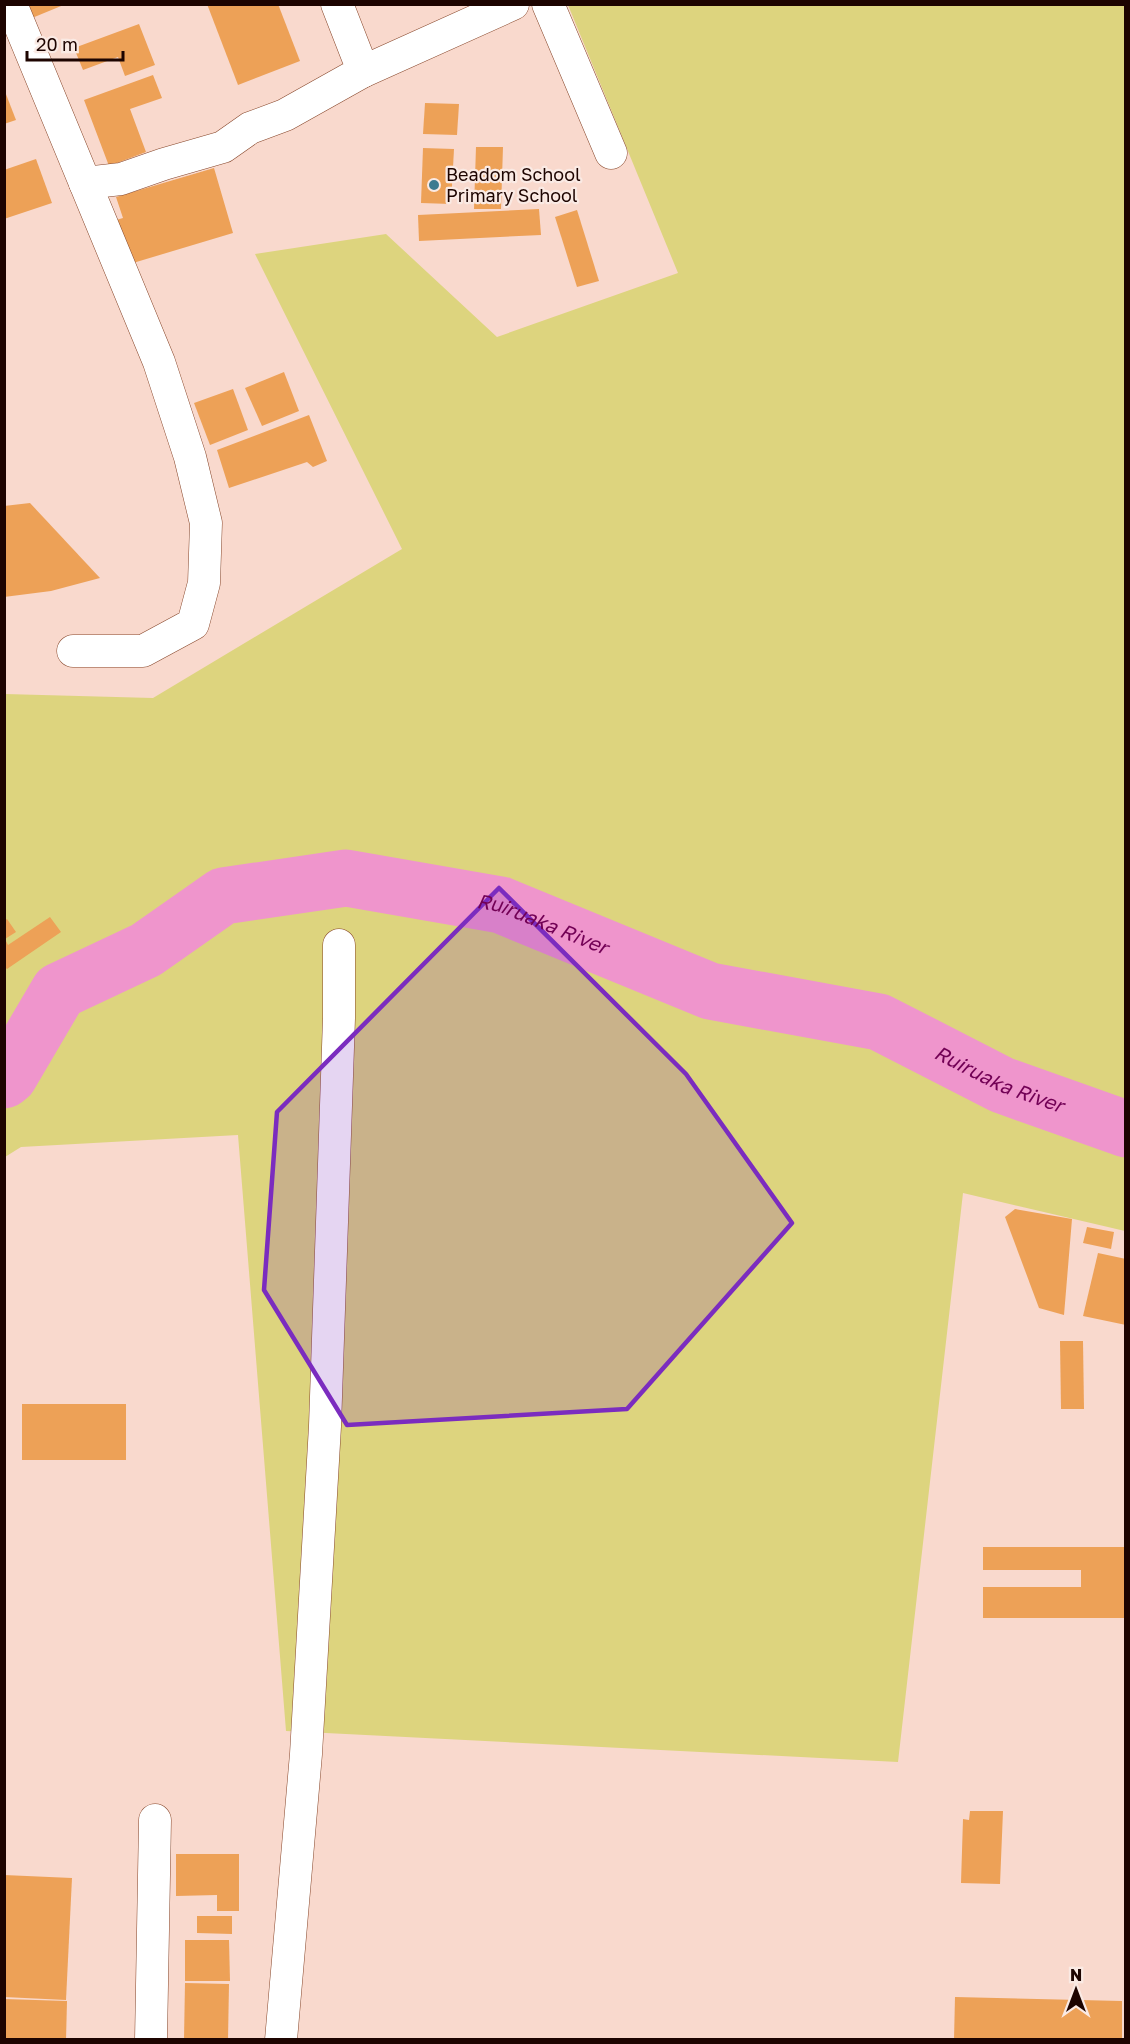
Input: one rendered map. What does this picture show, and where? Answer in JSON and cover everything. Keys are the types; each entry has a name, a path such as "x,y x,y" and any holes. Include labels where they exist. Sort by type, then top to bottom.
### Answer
{"street":[{"path":"11,4 159,362 190,457 206,523 204,583 193,624 143,651 73,651"},
{"path":"338,4 362,72"},
{"path":"85,183 122,179 223,147 250,128 285,115 362,72 513,4"},
{"path":"548,4 611,153"},
{"path":"281,2040 306,1754 325,1426 339,1018 339,945"},
{"path":"151,2040 155,1820"}],"highlighted area":[{"path":"499,888 686,1074 792,1223 627,1409 347,1425 264,1290 277,1112"}],"shaded area":[{"path":"568,5 1125,5 1125,1231 963,1193 898,1762 286,1731 238,1135 21,1147 5,1157 5,694 153,698 402,549 255,254 386,234 497,337 678,273"}],"building":[{"path":"27,4 66,4 32,18"},
{"path":"207,4 278,4 300,61 238,85"},
{"path":"139,24 155,65 125,76 118,57 83,70 74,48"},
{"path":"153,75 162,98 130,109 146,152 109,166 84,100"},
{"path":"4,89 16,120 4,124"},
{"path":"425,103 459,104 457,135 423,134"},
{"path":"476,147 503,147 501,209 474,209"},
{"path":"423,148 454,149 451,204 421,203"},
{"path":"36,159 52,203 4,219 4,170"},
{"path":"214,168 233,233 123,266 109,222 123,218 116,197"},
{"path":"539,209 541,235 419,241 418,215"},
{"path":"577,210 599,281 577,287 555,217"},
{"path":"284,372 299,411 262,426 245,388"},
{"path":"233,389 248,430 210,445 194,403"},
{"path":"309,415 327,461 313,467 307,462 229,488 217,450"},
{"path":"30,503 100,578 51,591 4,597 4,506"},
{"path":"50,917 61,932 7,969 4,966 4,921 7,919 16,932 5,939 8,945"},
{"path":"1015,1209 1072,1219 1064,1315 1039,1308 1005,1217"},
{"path":"1087,1227 1114,1232 1111,1249 1083,1243"},
{"path":"1098,1253 1126,1259 1126,1325 1083,1316"},
{"path":"1060,1341 1083,1341 1084,1409 1061,1409"},
{"path":"22,1404 126,1404 126,1460 22,1460"},
{"path":"983,1547 1126,1547 1126,1618 983,1618 983,1587 1081,1587 1081,1570 983,1570"},
{"path":"970,1811 1003,1811 1000,1884 961,1883 963,1819 969,1820"},
{"path":"176,1854 239,1854 239,1911 217,1911 217,1895 176,1896"},
{"path":"4,1875 72,1878 66,2000 4,1997"},
{"path":"197,1916 232,1916 232,1934 197,1933"},
{"path":"185,1940 229,1940 230,1981 185,1981"},
{"path":"185,1983 229,1984 228,2040 184,2040"},
{"path":"955,1997 1122,2001 1122,2040 954,2040"},
{"path":"4,1999 67,2001 66,2040 4,2040"}],"waterway":[{"name":"Ruiruaka River","path":"4,1080 9,1076 59,991 146,950 223,896 346,878 501,905 710,991 879,1022 1002,1085 1126,1129"}],"place":[{"name":"Beadom School Primary School","path":"434,185"}]}
